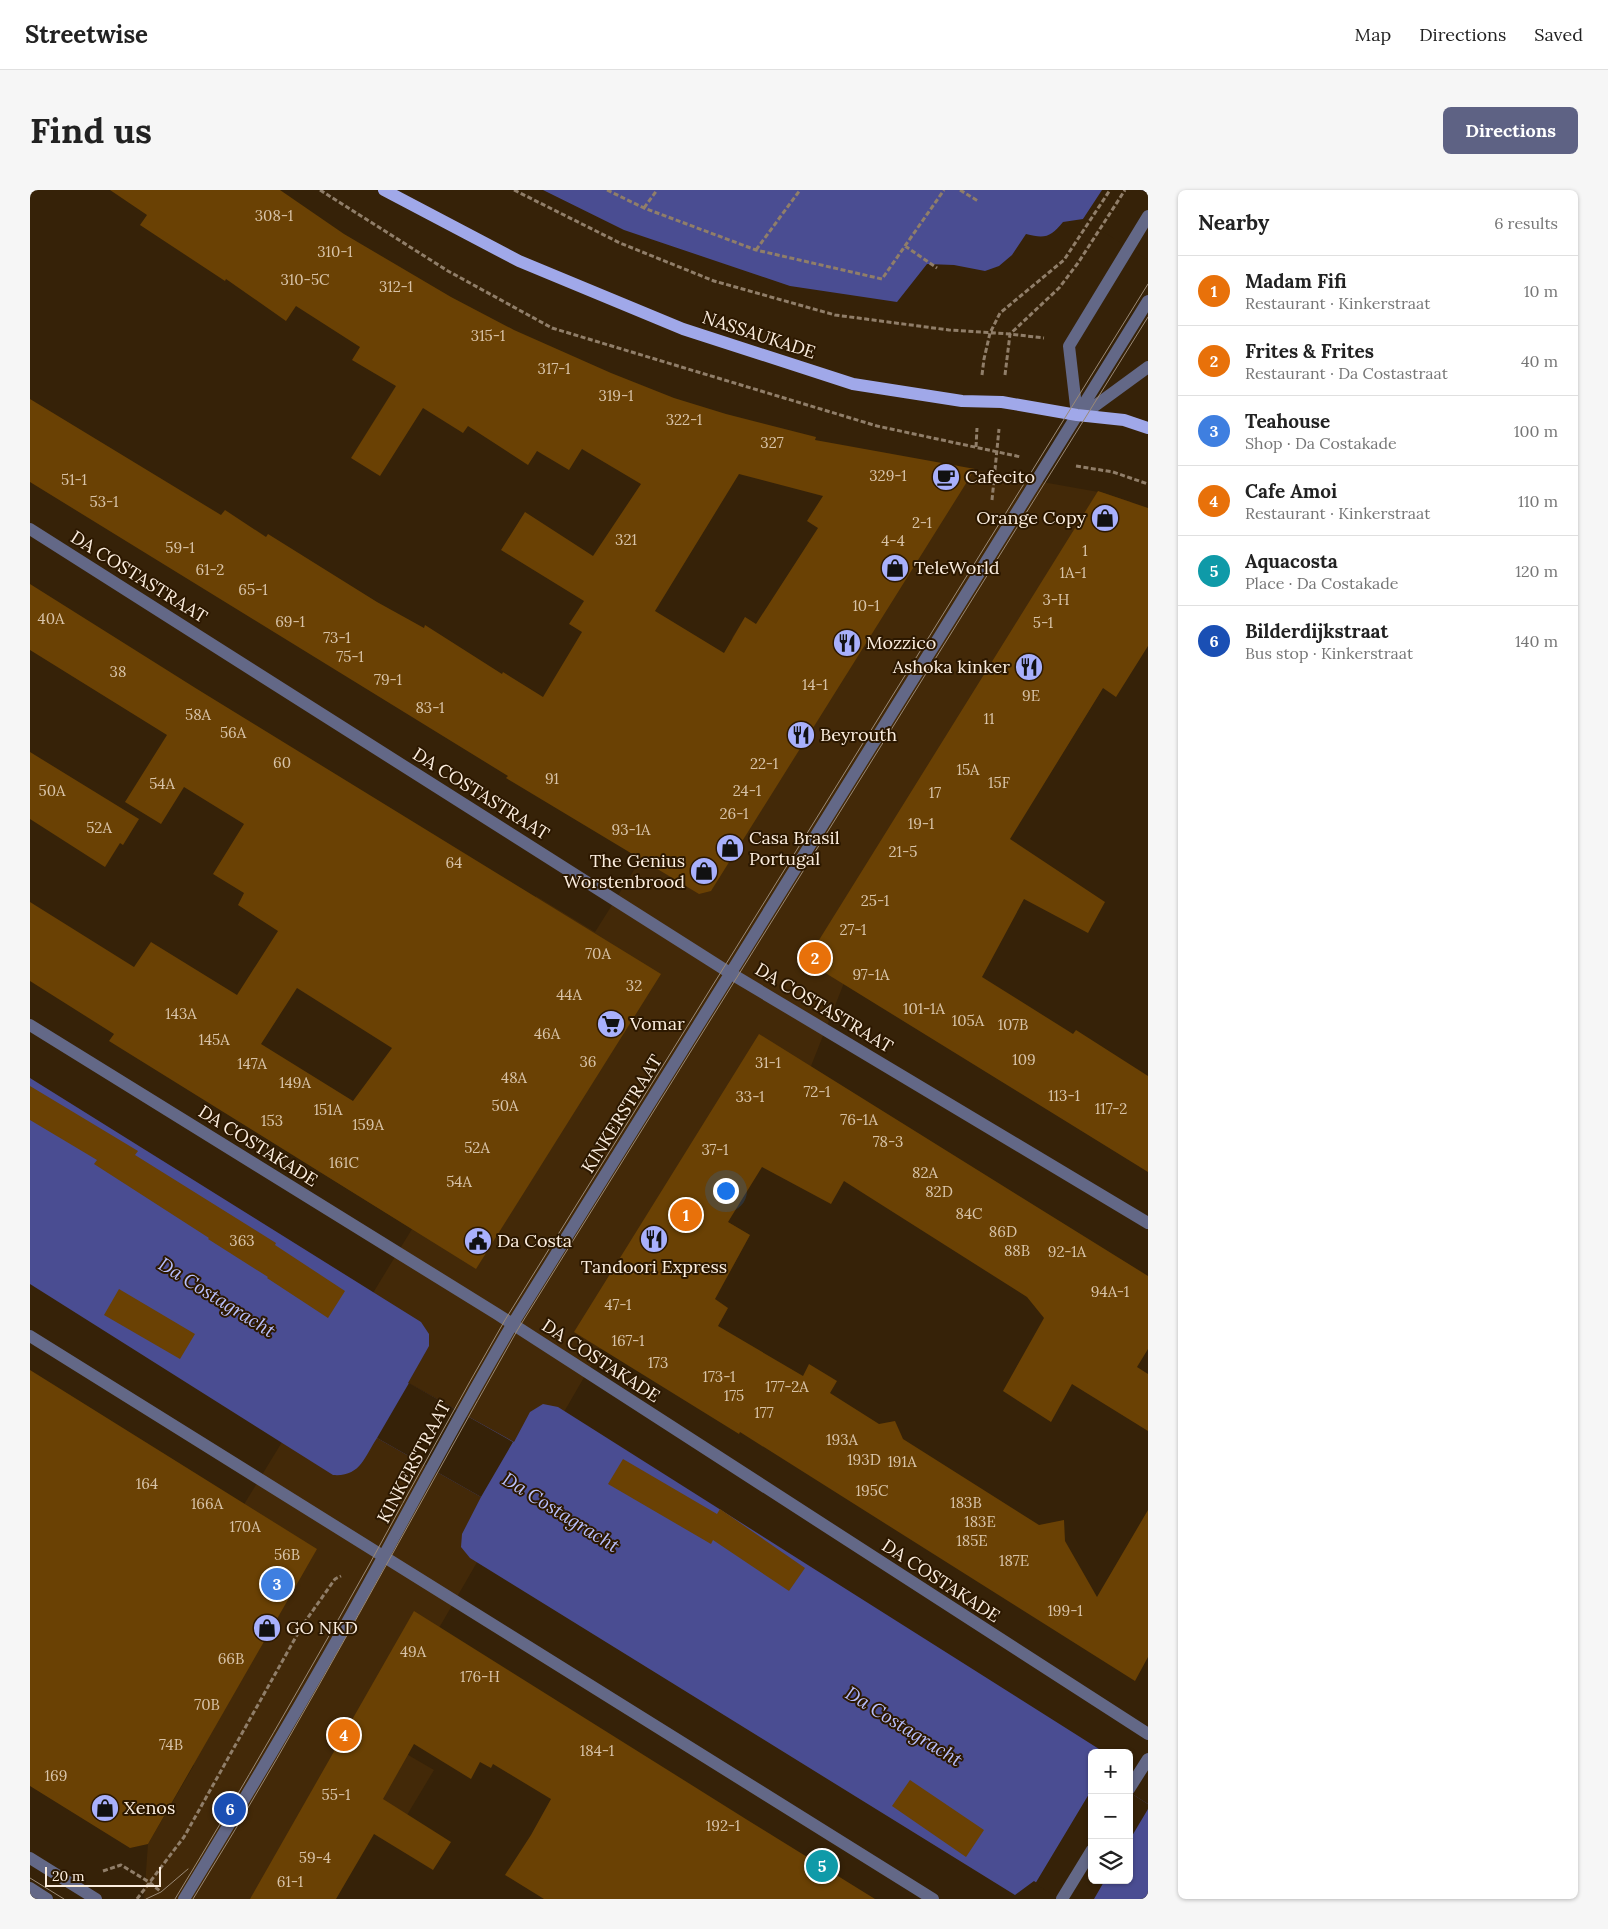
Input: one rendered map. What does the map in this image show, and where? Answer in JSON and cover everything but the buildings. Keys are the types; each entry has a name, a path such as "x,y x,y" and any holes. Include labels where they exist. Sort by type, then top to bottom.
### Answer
{"main road":[{"name":"NASSAUKADE","path":"384,190 519,261 683,329 853,384 962,400 1002,402 1044,408 1077,415 1124,420 1148,428"}],"street":[{"path":"1077,415 1069,346 1148,216"},
{"name":"KINKERSTRAAT","path":"184,1899 239,1808 383,1557 460,1412 512,1325 1148,301"},
{"name":"KINKERSTRAAT","path":"1077,415 1092,408 1148,367"},
{"name":"DA COSTASTRAAT","path":"30,529 730,972 1148,1222"},
{"name":"DA COSTAKADE","path":"30,1026 512,1325 1148,1734"},
{"path":"30,1336 933,1899"},
{"path":"1133,1782 1148,1759"},
{"path":"1062,1899 1088,1857"},
{"path":"30,1858 96,1899"},
{"path":"30,1888 48,1899"}],"path":[{"path":"514,190 620,243 714,281 835,315 932,328 1037,336 1069,346"},
{"path":"607,190 644,208 756,250 882,279 944,190"},
{"path":"644,208 658,190"},
{"path":"756,250 800,190"},
{"path":"960,190 978,201"},
{"path":"990,333 1000,313 1064,260 1110,190"},
{"path":"1099,229 1124,190"},
{"path":"905,246 937,268"},
{"path":"1048,461 1113,472 1148,484"},
{"path":"137,1899 184,1836 302,1626 335,1579 383,1557"},
{"path":"121,1865 149,1882 166,1896"}],"shaded area":[{"path":"913,459 1104,493 1131,502 1091,568 1077,672 1103,688 1019,823 844,983 811,1066 728,1222 750,1235 733,1266 601,1348 439,1628 379,1738 434,1770 407,1815 391,1806 325,1899 144,1899 148,1844 194,1765 129,1724 221,1542 412,1229 312,1167 358,1095 397,1119 536,896 595,932 682,794 744,645 732,638 745,617 784,643"}],"water":[{"path":"543,190 1148,190 1083,219 1063,222 1055,231 1047,236 1026,234 1012,255 999,266 985,271 954,265 927,264 897,302 790,286 624,230"},
{"name":"Da Costagracht","path":"30,1078 421,1322 429,1334 429,1346 408,1383 514,1442 530,1412 543,1404 558,1407 1099,1749 1088,1749 1088,1884 1133,1884 1133,1795 1148,1804 1148,1899 1060,1899 1034,1881 1015,1895 470,1558 461,1547 462,1534 481,1497 377,1438 360,1465 349,1473 333,1475 30,1284"}],"pier":[{"path":"1102,190 1148,190 1148,260 1083,219"},
{"path":"409,1383 513,1442 481,1497 377,1438"},
{"path":"1133,1795 1148,1804 1148,1809 1133,1834"},
{"path":"1088,1796 1088,1884 1103,1884 1094,1899 1060,1899 1035,1884"}],"tram line":[{"path":"175,1899 322,1649 505,1320 1148,284"},
{"path":"193,1899 318,1687 518,1329 1148,317"},
{"path":"146,1899 161,1892 188,1869"},
{"path":"30,1878 64,1899"}],"place":[{"name":"Cafecito","path":"946,477"},
{"name":"Orange Copy","path":"1105,518"},
{"name":"TeleWorld","path":"895,568"},
{"name":"Mozzico","path":"847,643"},
{"name":"Ashoka kinker","path":"1029,667"},
{"name":"Beyrouth","path":"801,735"},
{"name":"Casa Brasil Portugal","path":"730,848"},
{"name":"The Genius Worstenbrood","path":"704,871"},
{"name":"Frites & Frites","path":"815,958"},
{"name":"Vomar","path":"611,1024"},
{"name":"Madam Fifi","path":"686,1215"},
{"name":"Tandoori Express","path":"654,1239"},
{"name":"Da Costa","path":"478,1241"},
{"name":"Teahouse","path":"277,1584"},
{"name":"GO NKD","path":"267,1628"},
{"name":"Cafe Amoi","path":"344,1735"},
{"name":"Xenos","path":"105,1808"},
{"name":"Bilderdijkstraat","path":"230,1809"},
{"name":"Aquacosta","path":"822,1866"}]}
